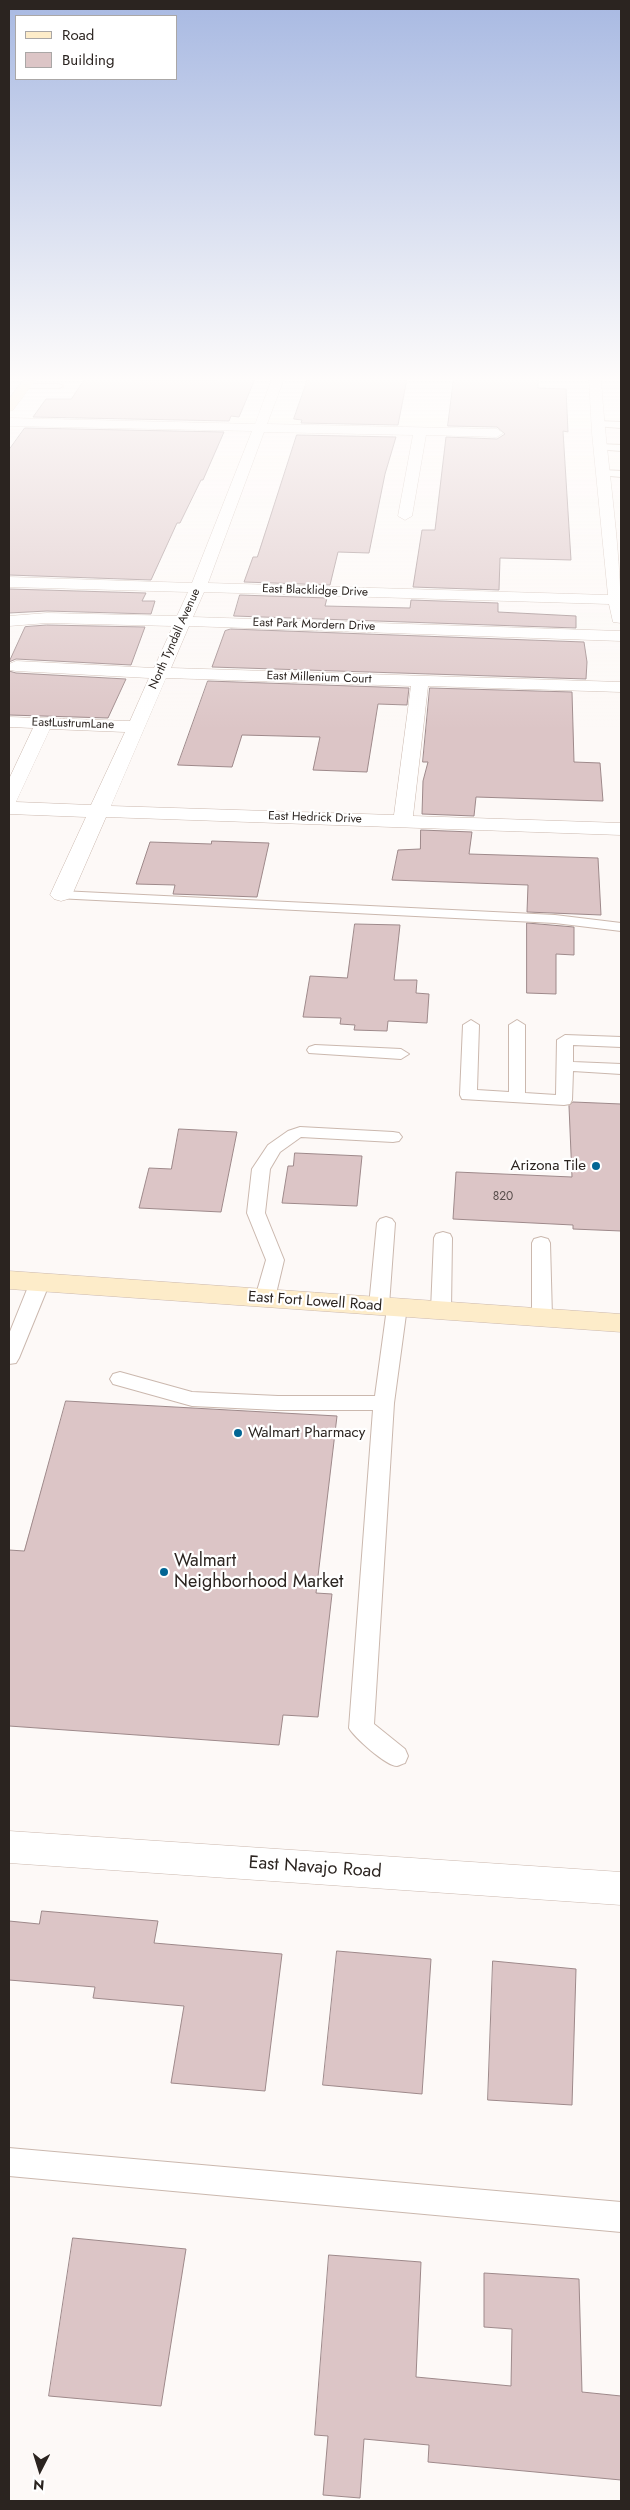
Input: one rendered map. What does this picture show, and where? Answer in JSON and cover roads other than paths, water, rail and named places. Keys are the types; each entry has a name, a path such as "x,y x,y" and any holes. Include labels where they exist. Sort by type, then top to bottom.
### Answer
{"main road":[{"name":"East Fort Lowell Road","path":"9,1280 621,1323"}],"street":[{"name":"North Tyndall Avenue","path":"61,895 198,588 234,496"},
{"path":"406,516 409,496"},
{"path":"606,496 619,600 621,643"},
{"name":"East Blacklidge Drive","path":"9,582 619,600"},
{"name":"East Park Mordern Drive","path":"9,621 47,618 183,621 621,643"},
{"name":"East Millenium Court","path":"16,666 420,682 621,687"},
{"path":"403,821 420,682"},
{"name":"EastLustrumLane","path":"9,722 137,726"},
{"path":"9,799 44,723"},
{"name":"East Hedrick Drive","path":"9,808 621,829"},
{"name":"East Navajo Road","path":"9,1847 621,1890"}],"lane":[{"path":"61,895 555,919 621,927"},
{"path":"341,918 419,920"},
{"path":"470,1025 468,1095 564,1100 566,1066 564,1040 621,1042"},
{"path":"517,1025 517,1098"},
{"path":"315,1050 401,1054"},
{"path":"566,1066 621,1069"},
{"path":"265,1298 275,1260 256,1213 261,1168 274,1148 297,1134 393,1138"},
{"path":"386,1224 388,1307 384,1403 361,1728 396,1756"},
{"path":"441,1310 443,1238"},
{"path":"542,1243 542,1317"},
{"path":"9,1358 40,1282"},
{"path":"120,1379 192,1399 278,1403 384,1403"},
{"path":"9,2162 621,2217"}],"place":[{"name":"Arizona Tile","path":"596,1166"},
{"name":"Walmart Pharmacy","path":"238,1433"},
{"name":"Walmart Neighborhood Market","path":"164,1572"}]}
